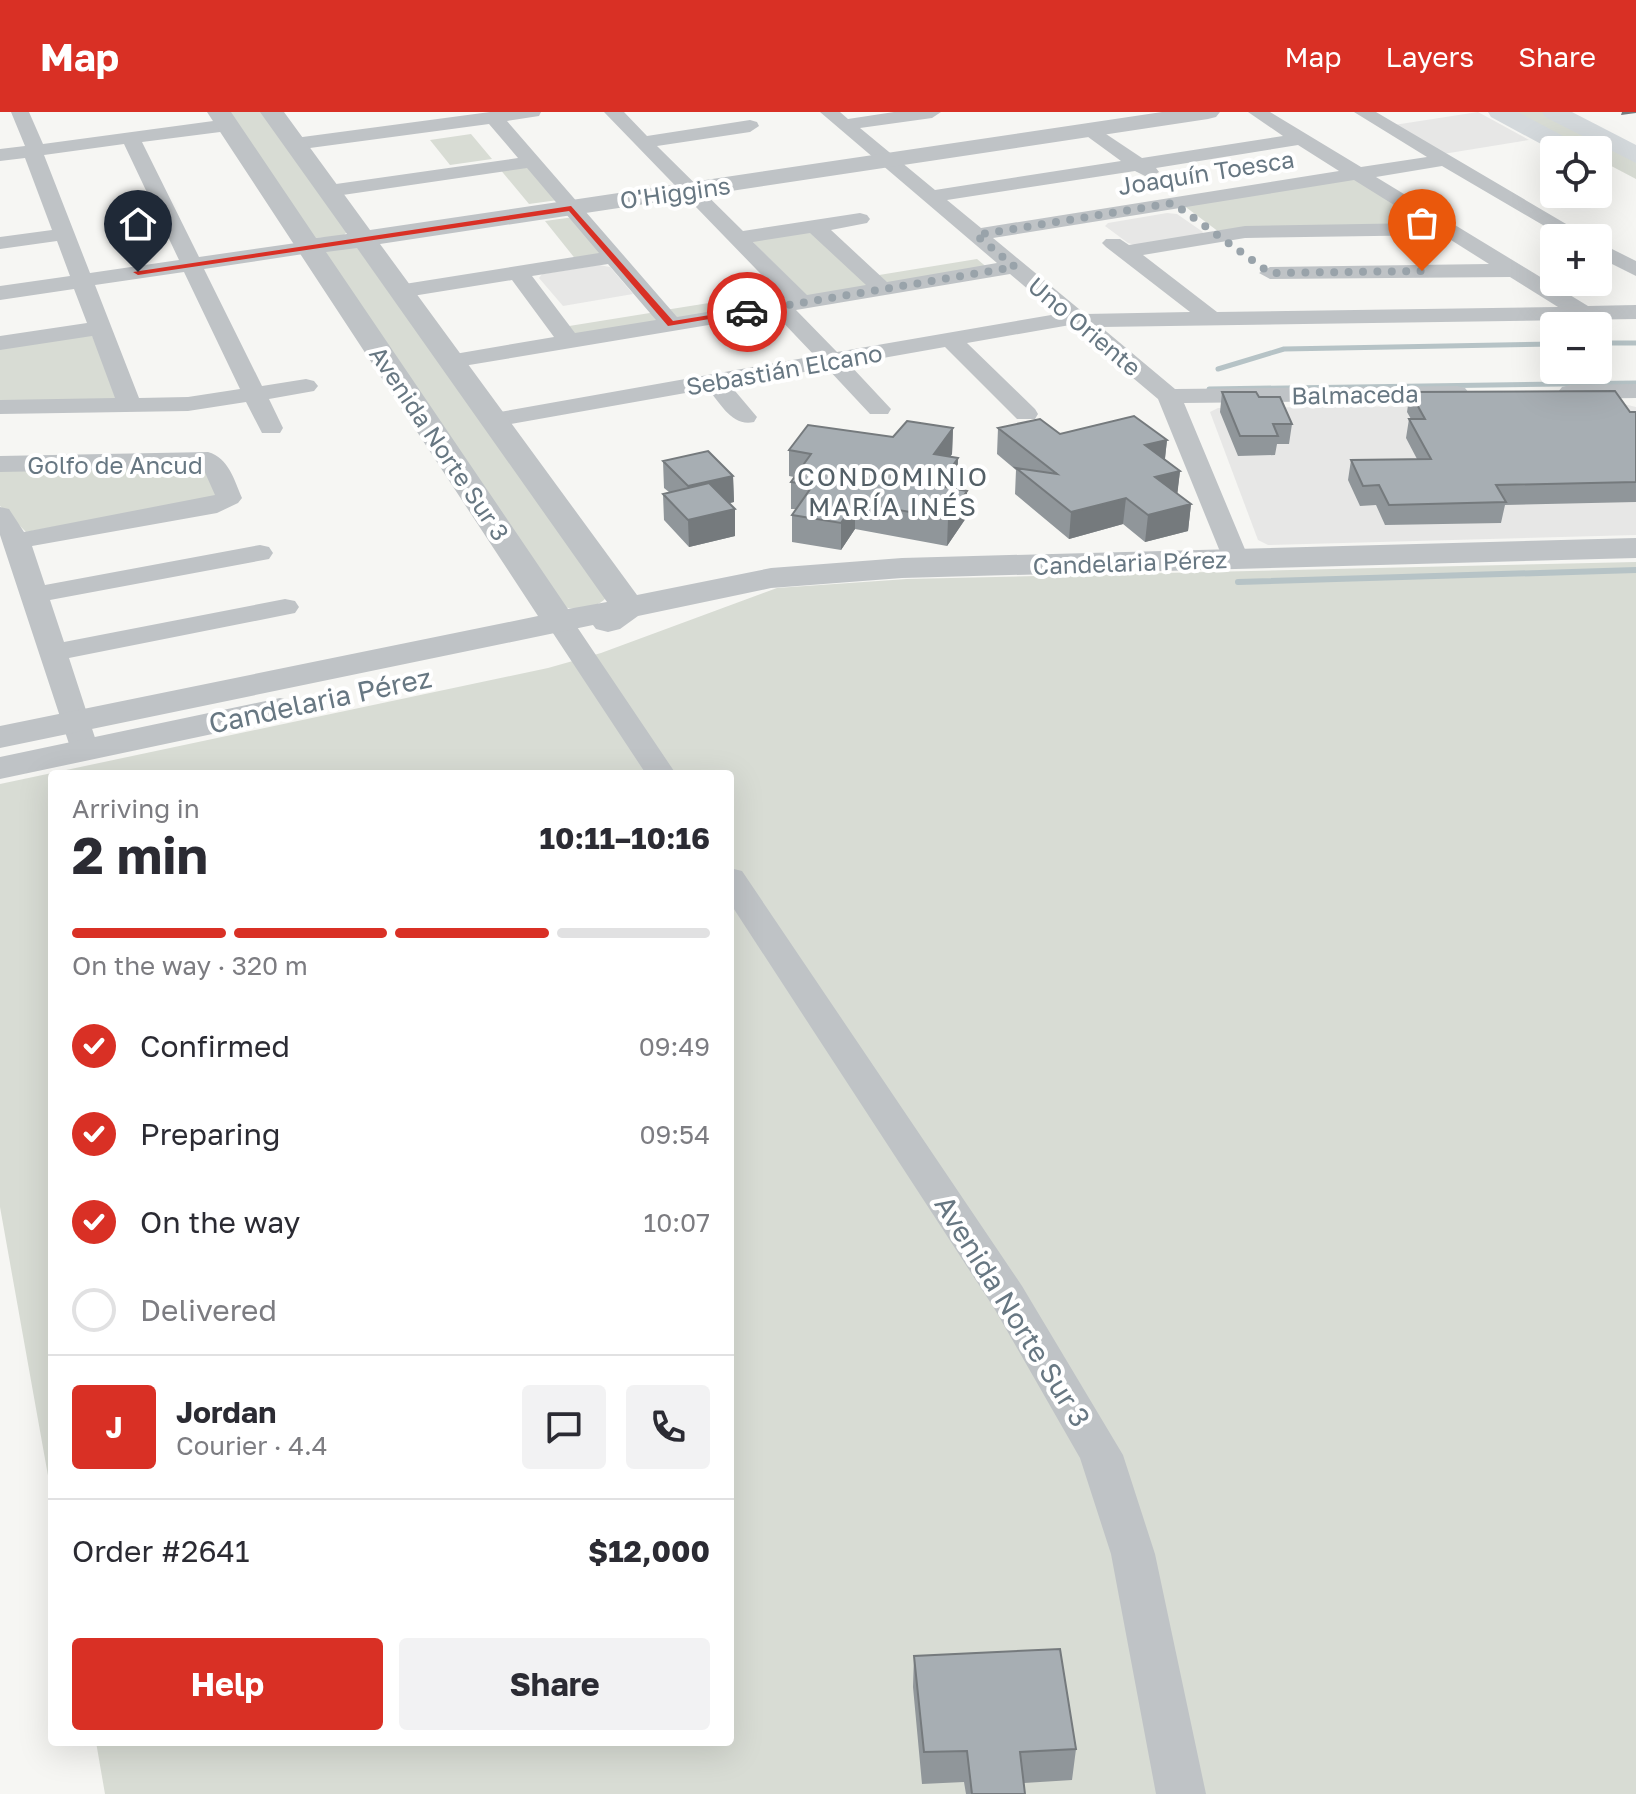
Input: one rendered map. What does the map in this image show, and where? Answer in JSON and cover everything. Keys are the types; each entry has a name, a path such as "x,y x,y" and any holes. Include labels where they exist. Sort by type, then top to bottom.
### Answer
{"main road":[{"path":"1500,112 1545,136"},
{"path":"1554,112 1636,155"}],"street":[{"path":"20,112 130,405"},
{"name":"Avenida Norte Sur 3","path":"272,112 628,607"},
{"path":"295,144 532,112"},
{"path":"613,112 738,238 831,360 879,409"},
{"path":"837,118 932,112"},
{"name":"O'Higgins","path":"0,293 887,161 1104,123 1208,112"},
{"path":"1257,112 1581,312"},
{"path":"1363,112 1556,224"},
{"path":"493,117 671,324"},
{"path":"0,155 224,118"},
{"name":"Avenida Norte Sur 3","path":"224,118 658,770"},
{"name":"Uno Oriente","path":"837,118 1169,396 1236,559"},
{"path":"1104,123 1138,164 1218,236 1330,317"},
{"path":"643,142 750,126"},
{"path":"408,129 443,174"},
{"path":"134,133 192,264 271,428"},
{"path":"930,197 1301,139"},
{"name":"Joaquín Toesca","path":"976,235 1445,160"},
{"path":"329,191 531,162"},
{"path":"1081,218 1212,319"},
{"path":"738,238 860,219"},
{"path":"815,226 882,289"},
{"path":"1125,252 1245,232 1448,229"},
{"path":"0,243 65,234"},
{"path":"1612,256 1636,270"},
{"path":"400,291 613,257"},
{"path":"1257,264 1514,270"},
{"path":"451,361 1015,267"},
{"path":"517,272 569,341"},
{"name":"Sebastián Elcano","path":"1612,312 1636,312"},
{"name":"Sebastián Elcano","path":"494,420 1078,319 1540,314"},
{"path":"0,343 101,328"},
{"path":"950,339 1026,414"},
{"path":"714,381 745,417"},
{"path":"0,407 188,404 306,386"},
{"path":"1549,392 1636,391"},
{"name":"Balmaceda","path":"1169,396 1486,393"},
{"name":"Golfo de Ancud","path":"0,464 208,460 214,464 229,498 217,505 5,523"},
{"path":"5,523 34,595 80,736"},
{"name":"Candelaria Pérez","path":"0,768 80,736 568,634 628,607 794,575 902,568 1636,548"},
{"path":"34,595 260,553"},
{"path":"53,653 285,607"},
{"name":"Candelaria Pérez","path":"0,737 80,736"},
{"name":"Avenida Norte Sur 3","path":"734,884 1008,1297 1101,1455 1120,1505 1133,1554 1181,1794"}],"shaded area":[{"path":"226,112 262,112 347,232 343,236 315,238"},
{"path":"1478,112 1529,140 1443,154 1394,125"},
{"path":"1512,112 1545,112 1590,136 1556,136"},
{"path":"471,134 492,159 450,165 430,140"},
{"path":"1612,147 1636,160 1636,179 1612,166"},
{"path":"530,166 558,200 529,204 499,168"},
{"path":"1354,178 1429,225 1219,232 1183,205"},
{"path":"1177,214 1203,232 1201,235 1138,246 1128,243 1105,226 1108,223"},
{"path":"574,217 603,253 577,261 545,221"},
{"path":"809,230 873,285 809,298 750,239"},
{"path":"357,247 606,598 602,601 586,608 564,607 323,251"},
{"path":"977,259 989,269 893,285 873,276"},
{"path":"599,265 610,267 633,294 563,306 539,278 542,274"},
{"path":"778,292 785,299 675,320 665,310"},
{"path":"656,312 663,320 581,337 563,327"},
{"path":"91,333 119,397 115,401 0,404 0,346"},
{"path":"1624,404 1636,407 1636,535 1268,545 1258,540 1210,412 1218,408"},
{"path":"209,465 220,497 26,532 0,506 0,467"},
{"path":"1636,562 1636,1794 105,1794 97,1746 734,1746 734,770 66,770 548,668 601,653 777,588 907,579"},
{"path":"48,774 48,1476 0,1207 0,784"}],"building":[{"path":"1615,391 1630,412 1636,412 1636,482 1496,485 1506,502 1389,505 1379,485 1363,486 1351,460 1431,459 1409,419 1425,419 1410,392"},
{"path":"1222,392 1256,392 1259,397 1280,397 1292,424 1273,424 1278,436 1240,436"},
{"path":"1134,416 1167,440 1145,445 1180,471 1155,477 1191,504 1148,515 1126,498 1071,512 1016,468 1057,474 998,428 1040,419 1060,434"},
{"path":"907,421 953,428 934,454 958,458 939,486 967,491 948,519 855,502 841,523 792,515 813,485 791,482 811,454 789,450 808,425 893,437"},
{"path":"708,451 733,476 688,486 663,461"},
{"path":"709,483 735,509 688,520 663,494"},
{"path":"1060,1649 1076,1749 1020,1752 1025,1794 972,1794 967,1751 924,1752 914,1656"}],"waterway":[{"path":"1612,343 1636,343"},
{"path":"1218,369 1284,349 1540,344"},
{"path":"1209,389 1636,383"},
{"path":"1238,582 1636,570"}],"way so far":[{"path":"747,312 1015,267 976,235 1173,203 1270,273 1422,271"}],"district":[{"name":"CONDOMINIO MARÍA INÉS","path":"893,491"}],"route":[{"path":"138,272 571,208 671,324 747,312"}]}
